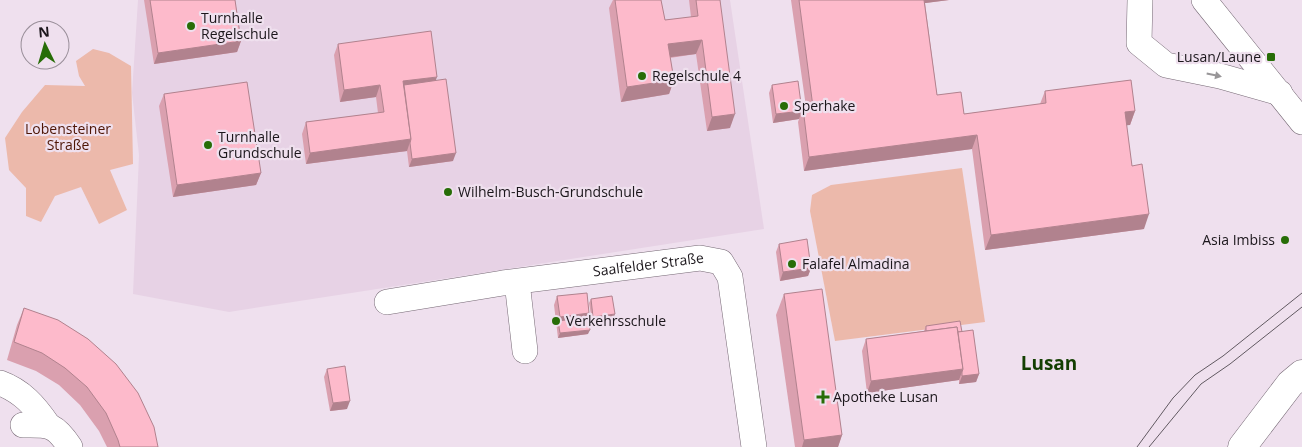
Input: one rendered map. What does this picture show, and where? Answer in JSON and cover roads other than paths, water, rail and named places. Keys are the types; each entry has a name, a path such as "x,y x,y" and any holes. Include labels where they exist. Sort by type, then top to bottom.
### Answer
{"main road":[{"path":"1242,447 1290,384 1302,374"}],"street":[{"path":"1140,0 1139,43 1166,65 1220,76 1280,94"},
{"path":"1204,0 1302,122"},
{"name":"Saalfelder Straße","path":"387,302 517,282 700,258 721,262 730,277 754,447"},
{"path":"517,282 525,351"},
{"path":"0,383 12,387 33,404 48,425 61,433 70,447"},
{"path":"22,425 48,425"}],"tram line":[{"path":"1137,447 1173,398 1195,375 1223,356 1302,293"},
{"path":"1149,447 1201,384 1230,364 1302,307"}],"place":[{"name":"Turnhalle Regelschule","path":"191,26"},
{"name":"Lusan/Laune","path":"1271,57"},
{"name":"Regelschule 4","path":"642,76"},
{"name":"Sperhake","path":"784,106"},
{"name":"Turnhalle Grundschule","path":"208,145"},
{"name":"Wilhelm-Busch-Grundschule","path":"448,192"},
{"name":"Asia Imbiss","path":"1285,240"},
{"name":"Falafel Almadina","path":"792,264"},
{"name":"Verkehrsschule","path":"556,321"},
{"name":"Apotheke Lusan","path":"823,397"}],"district":[{"name":"Lusan","path":"1049,363"}],"park label":[{"name":"Lobensteiner Straße","path":"68,138"}]}
